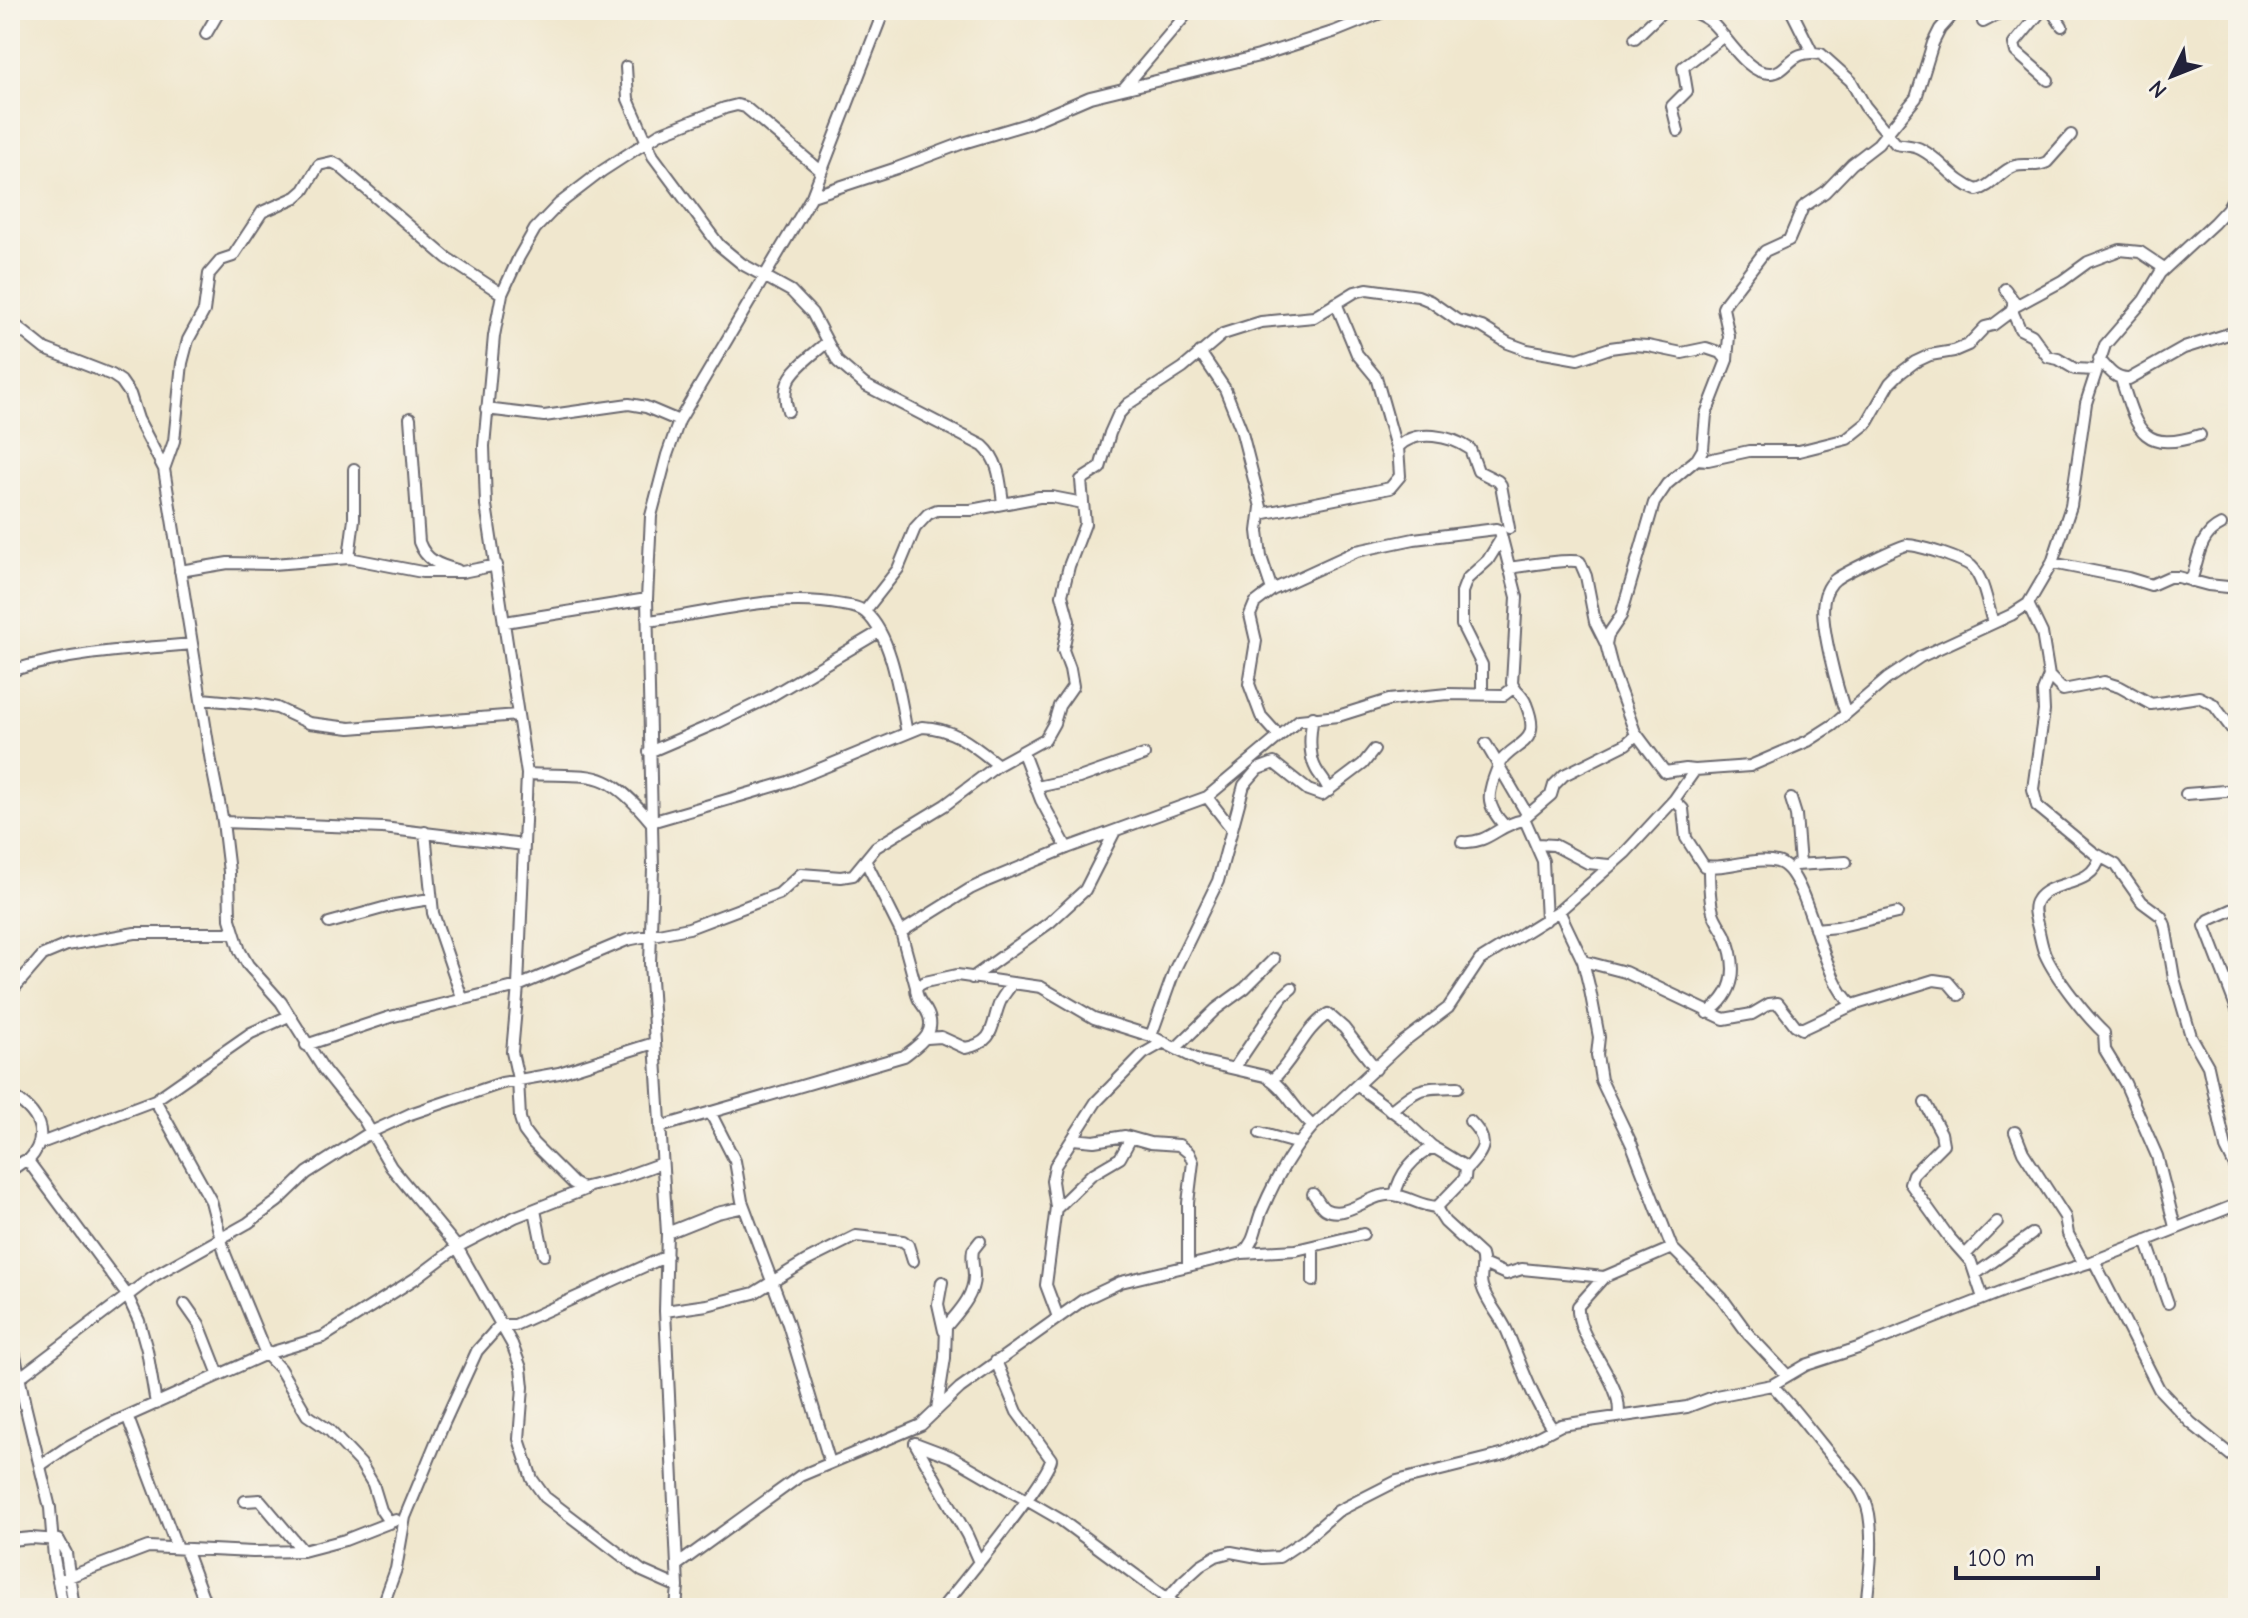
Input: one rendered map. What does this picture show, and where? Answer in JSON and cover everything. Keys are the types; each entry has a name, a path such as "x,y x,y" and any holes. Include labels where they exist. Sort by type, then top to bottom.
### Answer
{"street":[{"path":"206,34 220,10"},
{"path":"676,1608 678,1587 665,1311 667,1233 654,1043 651,935 653,868 647,599 651,516 679,421 812,196 884,10"},
{"path":"1123,89 1190,10"},
{"path":"812,196 1027,124 1090,97 1259,56 1349,27 1388,10"},
{"path":"1635,38 1664,10"},
{"path":"1689,10 1707,18 1749,63 1765,73 1776,73 1795,56 1812,52 1821,54 1841,70 1896,144 1926,152 1956,179 1977,190 1988,186 2011,168 2042,165 2071,135"},
{"path":"1791,10 1812,52"},
{"path":"1606,644 1608,635 1621,616 1654,503 1667,484 1697,459 1703,449 1706,414 1730,349 1723,308 1726,302 1765,251 1789,240 1803,207 1825,192 1870,150 1916,98 1933,43 1940,29 1957,10"},
{"path":"1983,22 2006,10"},
{"path":"2042,10 2014,44 2016,52 2048,80"},
{"path":"2051,10 2062,26"},
{"path":"1678,131 1672,106 1687,91 1683,67 1724,36"},
{"path":"626,67 628,99 646,142 660,167 719,245 742,264 791,291 806,306 838,362 865,385 983,446 992,454 997,463 1003,503"},
{"path":"588,1188 573,1183 528,1138 520,1118 518,1079 512,1052 518,986 527,774 486,505 486,409 492,348 502,294 527,240 543,220 577,190 646,142 680,125 737,105 752,111 821,171"},
{"path":"164,469 174,441 182,363 188,340 204,311 209,274 221,260 233,256 262,212 296,197 304,190 319,165 332,162 338,165 456,265 502,294"},
{"path":"1509,568 1558,564 1571,559 1580,562 1586,576 1595,622 1606,644 1620,698 1635,732 1665,772 1750,766 1818,736 1887,679 1920,657 2028,604 2052,563 2071,506 2086,403 2105,345 2139,306 2164,268 2227,209 2238,190"},
{"path":"2227,209 2238,220"},
{"path":"1697,459 1708,460 1749,451 1799,451 1847,439 1867,423 1890,383 1915,362 1968,345 1985,327 1993,325 2012,309 2062,281 2088,262 2120,250 2140,252 2164,268"},
{"path":"306,1045 390,1017 518,986 610,946 689,928 747,908 784,891 801,874 849,877 866,862 876,847 945,805 998,765 1040,743 1049,734 1059,706 1073,686 1063,650 1069,621 1062,595 1069,566 1084,534 1081,480 1100,468 1104,447 1118,415 1128,404 1183,368 1223,334 1238,327 1314,317 1355,292 1367,289 1418,296 1453,318 1482,327 1508,343 1571,358 1632,345 1682,353 1706,348 1721,353 1727,360"},
{"path":"2005,289 2013,300 2012,309 2020,329 2032,335 2048,357 2075,369 2097,365 2121,379 2129,379 2184,348 2238,331"},
{"path":"1260,514 1390,488 1400,476 1397,453 1376,377 1357,354 1336,303"},
{"path":"10,321 45,349 98,368 121,381 164,469 223,822 233,933 248,965 276,996 306,1045 371,1132 391,1167 457,1247 512,1344 521,1368 523,1387 519,1439 522,1455 538,1488 553,1504 642,1571 678,1587"},
{"path":"788,411 783,393 786,383 827,342"},
{"path":"1200,352 1232,403 1258,494 1261,557 1272,590"},
{"path":"2121,379 2134,419 2143,433 2154,440 2168,443 2200,435"},
{"path":"486,409 544,416 629,404 646,407 679,421"},
{"path":"410,418 422,552 432,561 462,572"},
{"path":"1397,453 1403,442 1427,435 1467,447 1473,454 1478,471 1501,485 1509,528"},
{"path":"349,558 354,519 354,469"},
{"path":"865,611 898,569 921,520 937,510 960,511 1052,497 1083,503"},
{"path":"2191,581 2202,541 2221,525"},
{"path":"1279,736 1261,716 1249,684 1256,641 1250,615 1252,608 1272,590 1357,551 1382,544 1491,529 1500,531 1517,597 1513,688 1527,704 1531,730 1527,741 1508,753 1498,766 1488,798 1495,815 1504,825"},
{"path":"1482,694 1482,665 1462,625 1462,592 1467,579 1488,560 1502,538"},
{"path":"1846,714 1834,681 1824,621 1823,603 1836,578 1892,549 1911,545 1963,561 1972,567 1978,576 1993,623"},
{"path":"180,571 228,563 273,564 349,558 422,572 462,572 497,565"},
{"path":"2052,563 2128,578 2143,584 2154,585 2169,577 2238,588"},
{"path":"2226,585 2238,580"},
{"path":"505,622 647,599"},
{"path":"648,621 787,599 836,603 865,611 879,632 895,674 907,733"},
{"path":"2028,604 2042,633 2049,676 2058,687 2067,691 2096,683 2111,683 2151,704 2183,698 2206,698 2238,737"},
{"path":"649,752 766,699 879,632"},
{"path":"10,671 73,655 192,644"},
{"path":"2049,676 2043,691 2044,711 2034,801 2046,815 2122,870 2142,902 2156,911 2165,925 2178,994 2194,1045 2208,1066 2226,1148 2238,1172"},
{"path":"901,932 970,889 1067,848 1207,797 1299,720 1338,716 1389,700 1504,695 1513,688"},
{"path":"201,699 277,708 309,723 350,728 518,715"},
{"path":"1313,717 1313,758 1329,791"},
{"path":"651,822 788,782 922,727 940,728 957,735 998,765"},
{"path":"1462,842 1482,841 1504,825 1526,817 1551,795 1558,779 1626,744 1635,732"},
{"path":"1486,744 1526,817 1543,861 1546,920"},
{"path":"1151,1036 1175,969 1218,881 1244,785 1258,769 1274,763 1314,794 1322,795 1363,764 1374,750"},
{"path":"1023,753 1067,848"},
{"path":"1037,787 1079,778 1144,755"},
{"path":"1242,1253 1253,1242 1260,1212 1299,1144 1313,1126 1403,1042 1448,1008 1480,960 1559,911 1625,853 1674,800 1695,770"},
{"path":"527,774 604,779 625,791 651,822"},
{"path":"2186,794 2238,790"},
{"path":"1207,797 1231,828"},
{"path":"1791,799 1796,815 1796,877 1837,987 1853,1005"},
{"path":"1674,800 1683,809 1690,848 1699,863 1709,867 1763,860 1794,865 1846,862"},
{"path":"223,822 425,832 524,845"},
{"path":"972,978 1042,928 1085,890 1115,831"},
{"path":"425,832 430,899 462,998"},
{"path":"1537,844 1554,845 1588,863 1609,865"},
{"path":"2100,856 2098,865 2087,875 2040,896 2034,906 2035,914 2044,951 2050,962 2087,1015 2104,1033 2105,1050 2125,1083 2157,1156 2175,1227"},
{"path":"660,1127 904,1056 927,1038 929,1015 918,999 901,932 866,862"},
{"path":"1707,1013 1717,1007 1731,989 1734,968 1726,937 1714,915 1709,893 1709,867"},
{"path":"329,923 394,905 430,899"},
{"path":"2238,907 2209,920 2205,926 2238,1012"},
{"path":"1559,911 1583,961 1597,1021 1601,1080 1632,1145 1672,1248 1722,1298 1749,1335 1786,1374"},
{"path":"1815,929 1897,913"},
{"path":"10,993 43,955 67,945 135,933 233,933"},
{"path":"1176,1048 1274,959"},
{"path":"1583,961 1625,972 1724,1019 1752,1014 1769,1004 1778,1003 1795,1025 1802,1029 1853,1005 1934,980 1948,982 1959,995"},
{"path":"916,987 949,976 1041,987 1094,1018 1151,1036 1212,1065 1235,1067 1272,1080 1313,1126"},
{"path":"927,1038 941,1037 965,1048 981,1043 990,1034 1001,999 1012,983"},
{"path":"1235,1067 1283,996 1292,988"},
{"path":"1272,1080 1309,1032 1328,1014 1344,1028 1376,1069"},
{"path":"10,1171 28,1161 41,1143 155,1100 251,1033 289,1016"},
{"path":"1058,1317 1046,1285 1056,1209 1053,1173 1096,1102 1143,1054 1164,1042"},
{"path":"19,1378 127,1295 172,1264 264,1213 319,1165 371,1132 410,1114 518,1079 559,1073 654,1043"},
{"path":"1358,1086 1434,1147 1467,1169"},
{"path":"1390,1111 1419,1088 1458,1087"},
{"path":"10,1095 36,1119 41,1143"},
{"path":"155,1100 211,1201 221,1239 266,1354 284,1376 307,1415 324,1426 361,1464 390,1523"},
{"path":"1925,1103 1941,1133 1943,1144 1913,1174 1910,1183 1977,1273 1983,1298"},
{"path":"710,1112 735,1161 744,1207 792,1336 830,1463"},
{"path":"1437,1207 1465,1178 1467,1169 1480,1154 1484,1143 1470,1121"},
{"path":"2015,1132 2023,1152 2065,1217 2068,1234 2089,1262 2159,1389 2191,1423 2238,1461"},
{"path":"1260,1133 1299,1144"},
{"path":"1073,1139 1081,1142 1117,1136 1179,1145 1189,1153 1193,1162 1188,1203 1188,1265"},
{"path":"1056,1209 1091,1175 1120,1158 1131,1138"},
{"path":"1395,1195 1406,1168 1434,1147"},
{"path":"28,1161 127,1295 147,1350 156,1404"},
{"path":"41,1465 96,1431 219,1375 266,1354 323,1337 416,1278 457,1247 588,1188 662,1163"},
{"path":"1313,1194 1324,1208 1333,1211 1385,1195 1437,1207"},
{"path":"1159,1608 1201,1565 1216,1556 1231,1552 1263,1558 1279,1557 1338,1511 1397,1481 1511,1452 1552,1428 1687,1407 1716,1396 1772,1385 1786,1374 2238,1204"},
{"path":"667,1233 717,1213 744,1207"},
{"path":"1437,1207 1445,1222 1481,1255 1481,1283 1485,1293 1506,1328 1539,1410 1552,1428"},
{"path":"535,1210 544,1255"},
{"path":"1965,1255 1997,1222"},
{"path":"677,1565 775,1492 812,1469 921,1425 960,1388 1083,1300 1121,1282 1188,1265 1242,1253 1313,1247 1363,1234"},
{"path":"1977,1273 2032,1234"},
{"path":"665,1311 738,1298 860,1236 903,1241 908,1245 913,1261"},
{"path":"2146,1240 2168,1303"},
{"path":"944,1333 970,1293 974,1280 973,1250 980,1241"},
{"path":"1313,1247 1313,1281"},
{"path":"1618,1417 1620,1405 1577,1311 1578,1306 1604,1277 1672,1248"},
{"path":"382,1608 396,1569 405,1517 468,1367 488,1337 500,1325 515,1325 667,1256"},
{"path":"1483,1264 1506,1274 1518,1269 1604,1277"},
{"path":"937,1409 945,1358 938,1304 942,1282"},
{"path":"185,1304 199,1324 219,1375"},
{"path":"10,1332 50,1508 63,1608"},
{"path":"942,1608 1050,1467 1051,1459 1017,1412 996,1361"},
{"path":"1772,1385 1851,1476 1863,1497 1871,1530 1866,1608"},
{"path":"128,1418 207,1608"},
{"path":"907,1433 974,1547 978,1560"},
{"path":"915,1443 952,1457 1061,1520 1180,1608"},
{"path":"245,1501 260,1500 303,1551"},
{"path":"58,1581 148,1547 303,1551 345,1540 405,1517"},
{"path":"10,1540 59,1540 70,1576 74,1608"}]}
